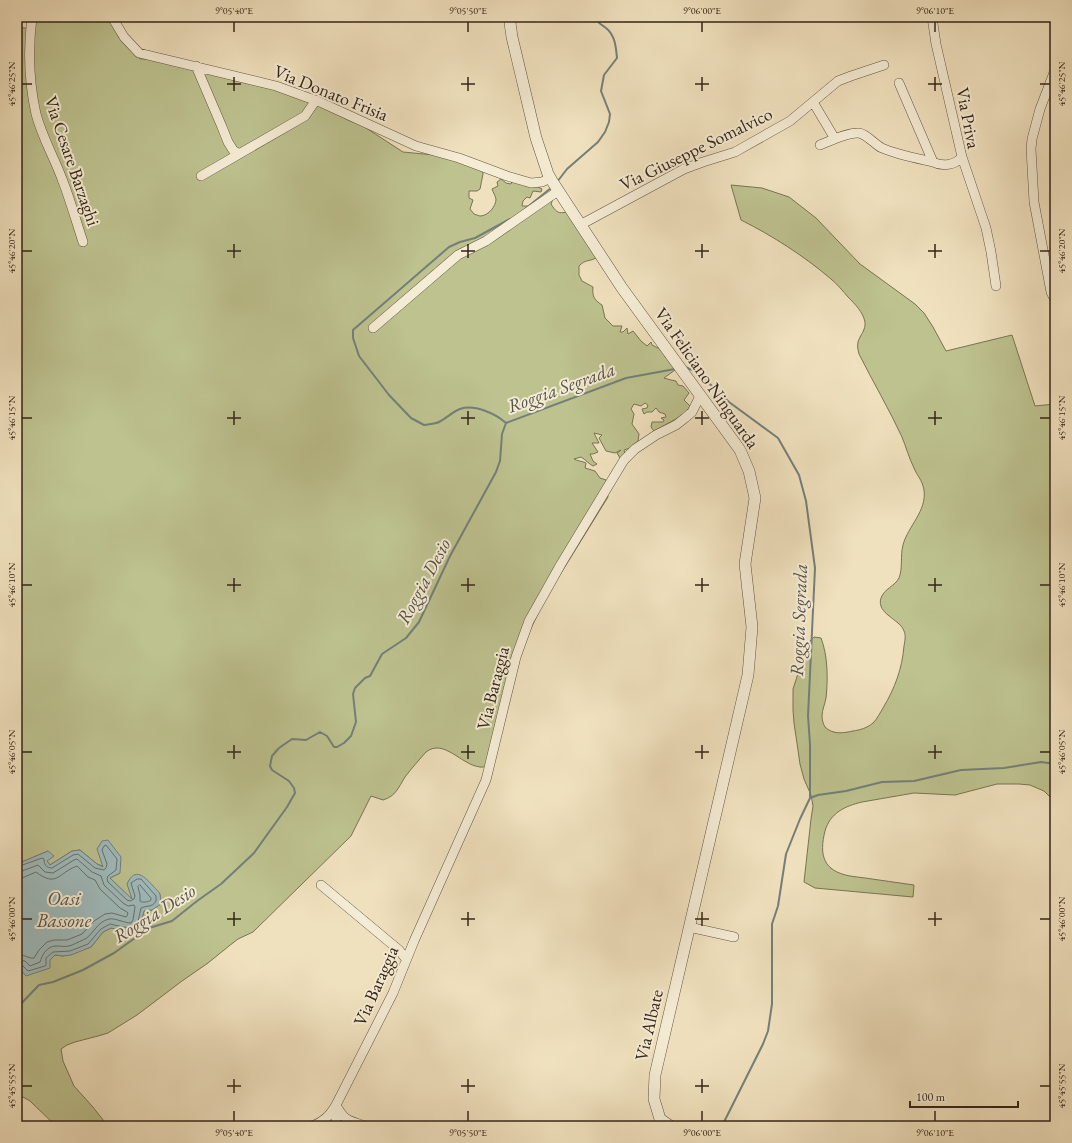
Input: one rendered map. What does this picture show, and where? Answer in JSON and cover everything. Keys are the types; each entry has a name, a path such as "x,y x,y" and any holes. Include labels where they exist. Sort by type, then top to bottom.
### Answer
{"street":[{"name":"Via Cesare Barzaghi","path":"32,17 30,48 31,82 36,116 62,178 83,242"},
{"name":"Via Donato Frisia","path":"112,17 124,37 139,53 276,86 316,100 416,146 459,158 507,176 531,183 542,182 554,185"},
{"name":"Via Feliciano Ninguarda","path":"512,17 510,23 512,37 536,138 554,185 622,288 740,450 749,471 755,498 745,564 752,627 748,675 689,927"},
{"name":"Via Priva","path":"820,145 849,134 858,133 865,135 880,147 897,154 943,165 949,164 962,157 936,44 932,17"},
{"name":"Via Giuseppe Somalvico","path":"580,225 684,170 703,162 735,152 790,121 838,82 884,65"},
{"path":"196,66 228,142 233,150 239,154"},
{"path":"1055,70 1040,109 1032,139 1031,149 1034,202 1051,292 1055,300"},
{"path":"899,83 933,162"},
{"path":"201,176 305,116 316,100"},
{"path":"813,102 836,139"},
{"path":"962,157 986,228 996,286"},
{"path":"373,328 458,255 486,241 554,185"},
{"name":"Via Baraggia","path":"312,1126 319,1124 328,1118 336,1105 392,993 486,780 516,657 529,621 561,564 624,460 635,449 656,435 676,425 685,418 692,412 700,396"},
{"path":"321,885 399,950 406,959"},
{"path":"689,927 734,937"},
{"name":"Via Albate","path":"670,1126 660,1119 654,1099 655,1075 689,927"},
{"path":"336,1105 336,1126"},
{"path":"336,1105 341,1114 349,1121 366,1126"}],"green space":[{"path":"35,17 109,17 119,38 140,59 149,59 298,95 363,126 403,152 445,156 482,169 483,174 480,189 477,191 469,191 469,198 473,200 470,209 474,214 481,216 487,214 493,207 496,199 492,189 498,186 497,182 501,179 506,183 511,184 512,181 540,185 538,187 542,189 541,192 533,191 530,198 527,197 523,201 522,206 529,206 553,199 551,204 556,211 561,213 567,212 595,254 596,258 585,261 579,266 579,275 582,281 593,287 594,298 602,305 605,318 613,326 622,326 620,332 623,332 627,328 628,334 633,331 647,346 651,342 652,345 664,351 665,357 672,361 675,370 664,378 676,381 678,385 683,386 689,393 684,400 690,406 685,414 654,431 651,427 652,422 663,422 664,420 661,418 666,417 665,414 659,412 656,408 652,412 647,412 644,414 642,409 647,408 648,405 645,403 641,406 634,404 631,409 634,414 632,424 639,434 638,441 630,448 624,450 625,454 620,458 617,453 621,450 615,453 606,451 599,438 602,435 594,433 599,443 592,443 598,452 590,454 593,461 597,464 593,466 581,457 574,459 586,463 585,468 595,471 600,478 606,480 608,497 545,599 523,645 492,765 481,767 473,765 446,750 439,748 426,752 391,796 383,800 371,796 351,836 253,932 238,939 137,1015 108,1033 75,1042 61,1049 63,1061 74,1086 108,1126 56,1126 30,1101 23,1097 17,1098 17,968 21,970 50,960 55,955 63,956 91,947 103,932 111,928 122,931 141,923 144,911 152,910 132,900 110,878 120,873 97,864 80,850 72,851 50,865 47,861 48,851 17,864 17,27 33,29"},
{"path":"731,185 762,188 789,197 816,218 860,264 915,304 924,313 946,351 1012,335 1035,406 1055,404 1055,802 1044,791 1030,785 997,784 955,795 914,793 862,802 844,808 830,819 823,840 823,854 825,861 829,866 841,874 914,885 913,897 815,888 804,882 813,806 811,795 804,779 800,764 794,723 793,689 808,643 814,637 821,638 827,668 826,698 822,712 825,727 828,730 835,732 850,732 866,727 873,723 877,718 891,693 897,678 902,663 905,638 905,633 902,627 882,608 880,604 881,598 882,595 899,578 905,538 923,505 923,486 912,464 902,437 859,354 858,342 865,325 861,312 835,283 810,262 765,233 741,220"}],"water":[{"name":"Oasi Bassone","path":"108,840 121,857 120,873 110,878 132,899 127,884 133,875 137,874 144,877 159,892 161,904 152,910 144,911 141,923 135,932 111,928 103,932 91,947 71,955 55,955 50,960 50,968 26,976 17,968 17,864 48,851 54,856 47,861 50,865 72,851 80,850 103,867 97,849 102,841"}],"waterway":[{"name":"Roggia Segrada","path":"557,182 567,169 598,142 605,132 609,122 610,114 601,91 604,75 617,58 616,50 611,34 598,22 595,17"},
{"name":"Roggia Segrada","path":"525,209 551,188"},
{"name":"Roggia Segrada","path":"506,423 491,413 472,408 460,409 434,424 424,425 411,418 389,395 359,356 353,338 353,330 449,247 475,238 510,219"},
{"name":"Roggia Segrada","path":"685,367 697,372 729,402 778,438 799,475 806,501 815,568 808,716 810,744 810,798 786,854 778,906 772,924 772,1004 768,1031 722,1126"},
{"name":"Roggia Segrada","path":"506,423 626,378 675,369"},
{"name":"Roggia Desio","path":"17,1008 39,985 53,982 83,970 114,953 149,928 172,921 221,884 254,853 287,807 295,793 294,788 289,781 272,770 270,766 272,756 279,748 292,739 306,740 320,732 327,736 334,747 337,747 351,736 356,722 353,694 355,688 365,678 370,676 382,654 406,638 419,622 450,556 496,472 500,461 502,434 506,423"},
{"name":"Roggia Segrada","path":"810,798 882,782 914,781 961,770 1004,768 1041,762 1055,764"}]}
